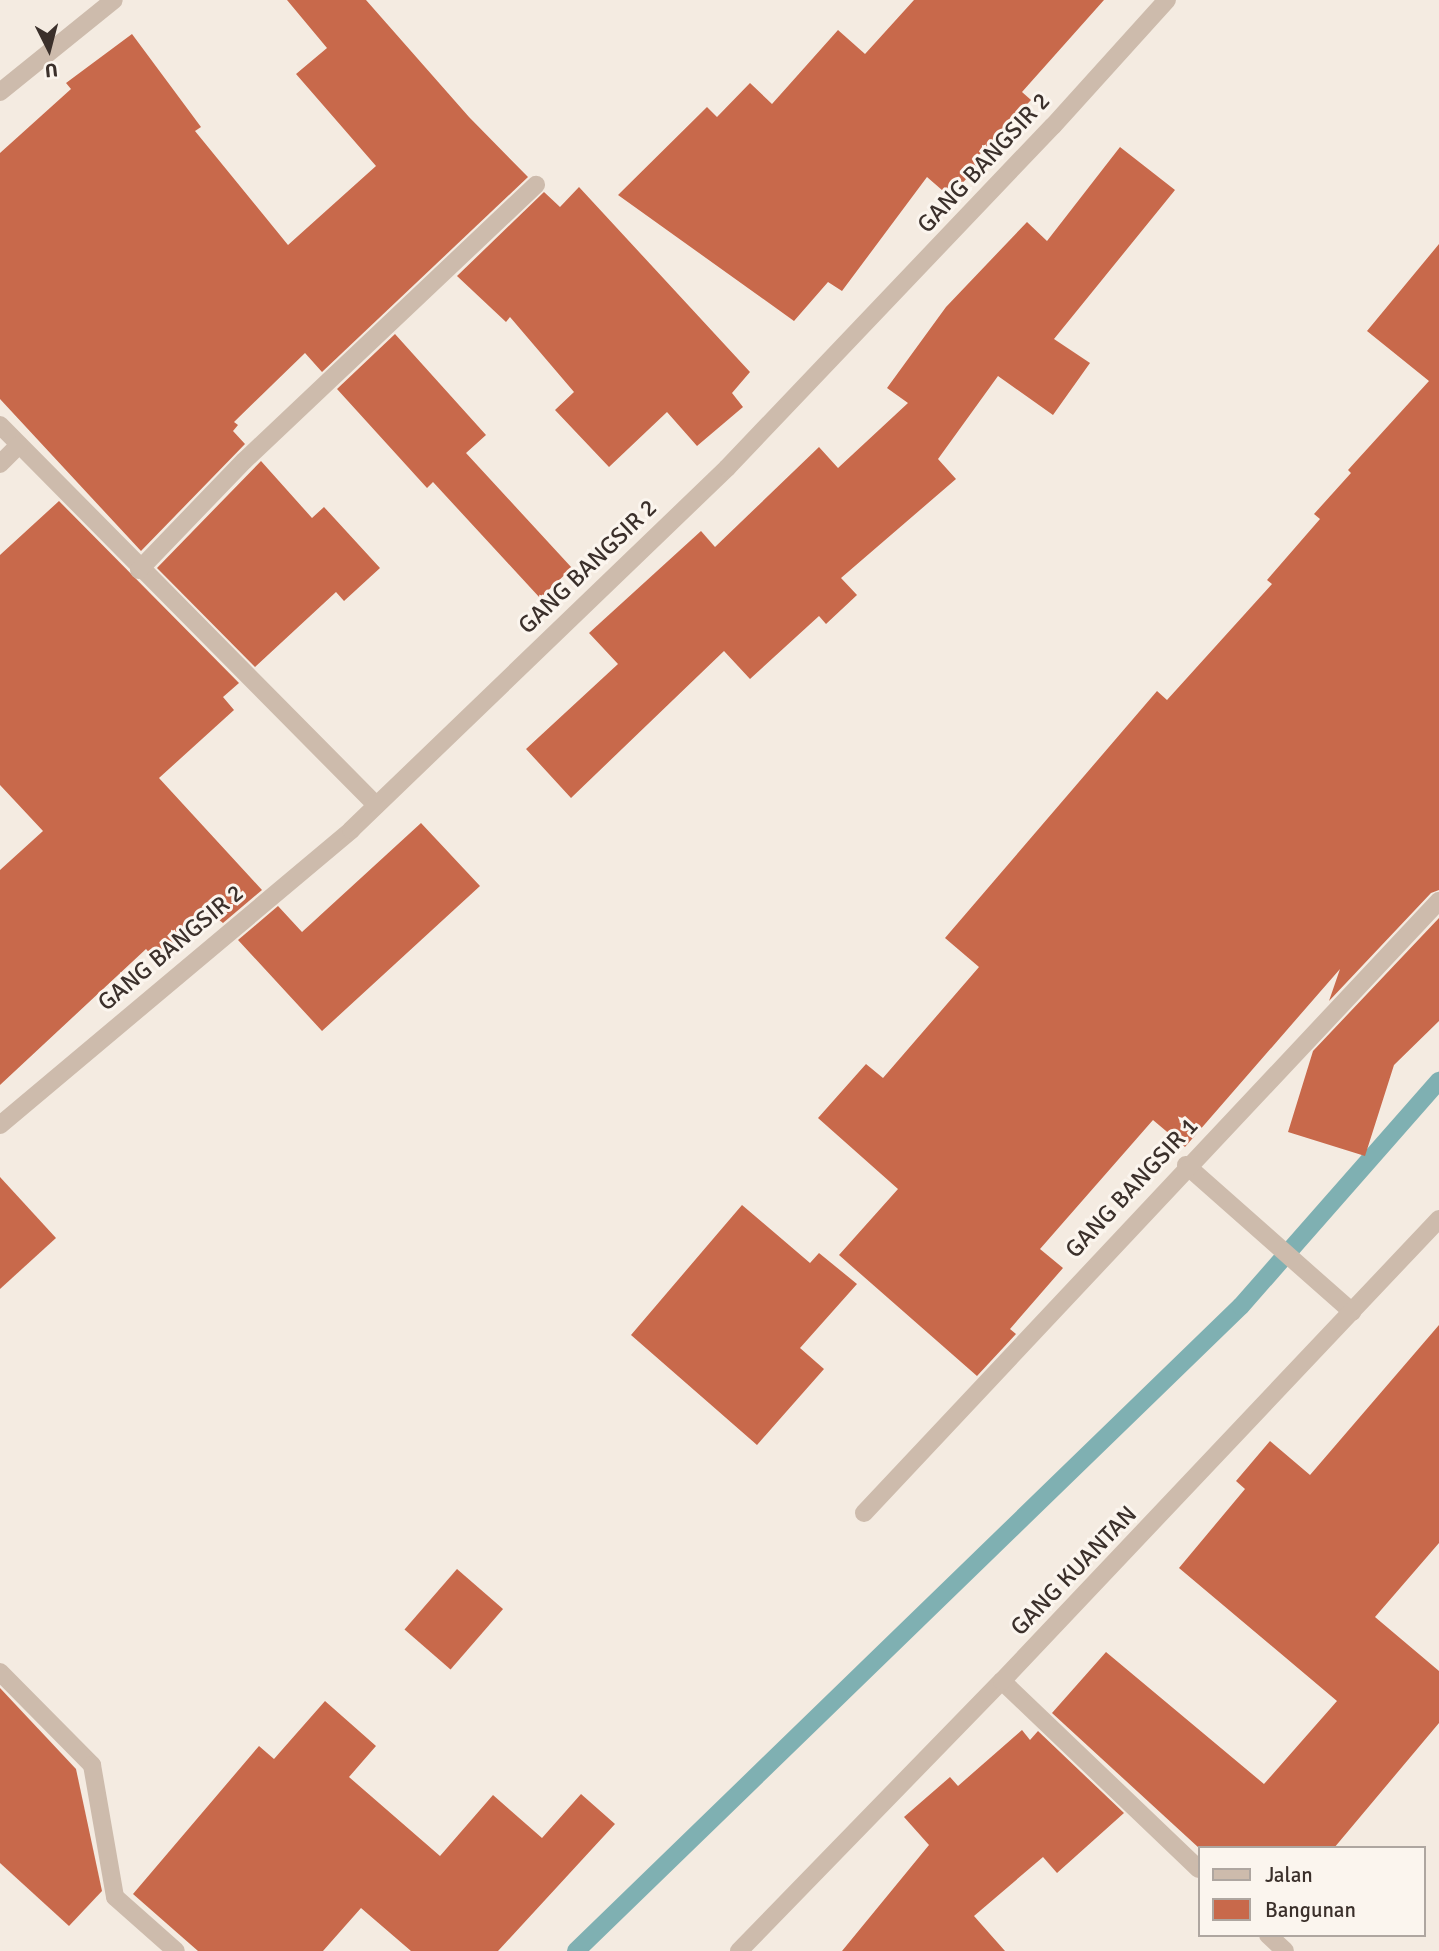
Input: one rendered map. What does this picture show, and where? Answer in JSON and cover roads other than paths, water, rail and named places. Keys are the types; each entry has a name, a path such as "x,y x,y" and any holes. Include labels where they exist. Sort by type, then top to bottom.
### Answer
{"street":[{"name":"GANG BANGSIR 2","path":"0,1125 376,805 727,468 1054,126 1167,0"},
{"path":"0,92 102,3"},
{"path":"139,570 244,461 536,185"},
{"path":"0,425 139,570 376,805"},
{"path":"0,464 19,445"},
{"name":"GANG BANGSIR 1","path":"864,1513 1186,1165 1439,901"},
{"path":"1186,1165 1352,1312"},
{"name":"GANG KUANTAN","path":"739,1951 1002,1681 1439,1219"},
{"path":"0,1672 92,1765 115,1897 176,1951"},
{"path":"1002,1681 1198,1868"},
{"path":"1270,1937 1285,1951"}],"waterway":[{"path":"576,1951 1241,1306 1439,1081"}]}
